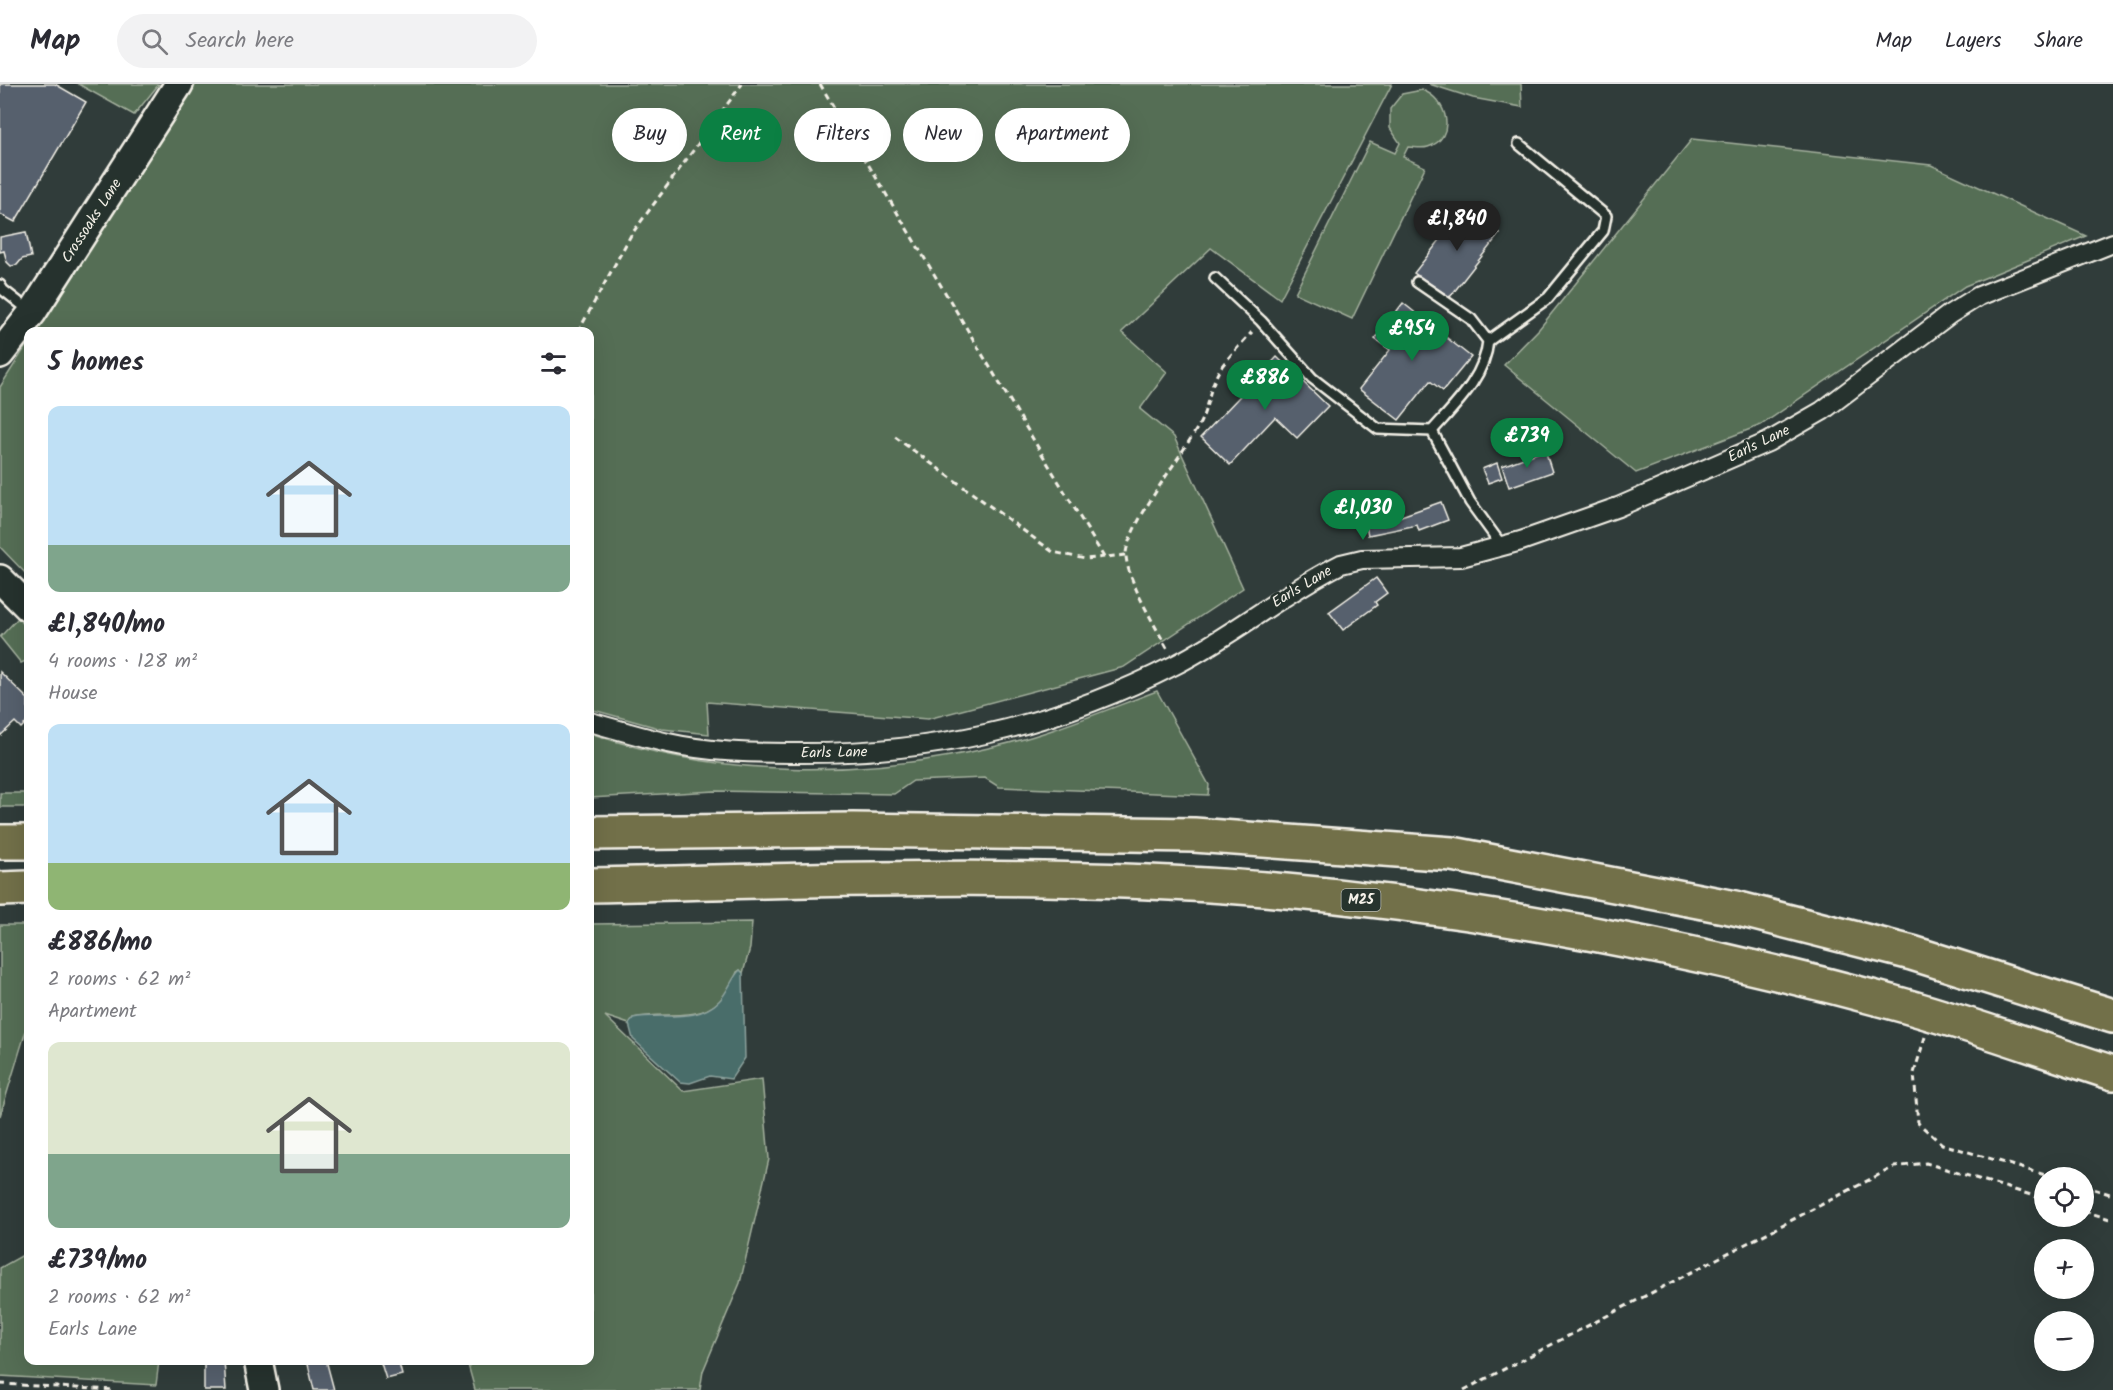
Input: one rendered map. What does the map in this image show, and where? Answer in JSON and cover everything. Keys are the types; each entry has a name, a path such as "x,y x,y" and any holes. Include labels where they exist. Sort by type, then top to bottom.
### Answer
{"highway":[{"path":"594,833 853,830 1194,835 1452,854 1735,908 1912,953 2113,1016"},
{"path":"0,842 24,842"},
{"name":"M25","path":"594,885 862,879 1111,881 1265,889 1452,910 1730,962 1931,1015 2113,1073"},
{"path":"0,889 24,888"}],"street":[{"name":"Crossoaks Lane","path":"0,354 32,313 179,84"},
{"name":"Earls Lane","path":"594,723 670,744 746,753 852,754 908,749 965,740 1023,726 1082,707 1175,665 1341,564 1362,559 1461,557 1502,546 1618,507 1768,442 1822,411 1950,314 1979,296 2113,243"},
{"path":"0,579 24,603"},
{"path":"259,1365 264,1390"}],"lane":[{"path":"1488,341 1548,298 1604,231 1606,216 1519,144"},
{"path":"1215,278 1261,321 1312,378 1378,429 1432,431"},
{"path":"1418,282 1471,319 1488,341 1487,355 1463,396 1432,431"},
{"path":"0,285 3,291 32,313"},
{"path":"1432,431 1470,502 1502,546"}],"path":[{"path":"581,327 631,235 742,84"},
{"path":"820,84 1105,559"},
{"path":"1175,665 1138,592 1125,555 1134,527 1185,451 1205,414 1209,387 1223,365 1261,321"},
{"path":"895,437 1053,552 1085,559 1105,559 1125,555"},
{"path":"1931,1015 1914,1073 1918,1123 1942,1144 2034,1172"},
{"path":"1464,1390 1894,1167 1926,1163 2034,1196"},
{"path":"2094,1189 2113,1194"},
{"path":"2094,1214 2113,1220"},
{"path":"0,1384 114,1390"}],"green space":[{"path":"78,84 159,84 134,115"},
{"path":"196,84 1392,84 1280,299 1211,248 1122,332 1167,372 1140,409 1174,437 1243,588 1124,667 928,719 707,702 709,734 662,729 594,710 594,327 39,327"},
{"path":"1429,84 1521,84 1522,107 1473,98"},
{"path":"1422,90 1438,101 1446,118 1446,127 1443,136 1437,142 1426,148 1408,147 1403,157 1425,167 1352,319 1295,293 1370,142 1395,153 1400,143 1390,128 1390,109 1402,94"},
{"path":"1692,139 1931,165 2086,236 1965,286 1761,425 1636,473 1504,365 1539,329"},
{"path":"24,349 24,572 0,547 0,387"},
{"path":"18,618 24,625 24,662 21,663 0,637"},
{"path":"1157,691 1209,785 1208,795 999,787 985,778 913,781 894,794 715,791 594,798 594,734 639,748 689,759 790,768 842,768 943,757 1014,742 1056,729"},
{"path":"0,793 24,793 24,807 0,807"},
{"path":"752,922 750,948 743,973 740,970 737,972 728,990 718,1002 706,1010 680,1015 633,1018 629,1024 605,1016 683,1091 762,1079 769,1159 740,1283 703,1371 700,1390 475,1390 468,1365 594,1365 594,924"},
{"path":"0,925 24,925 24,1037 0,1116"},
{"path":"24,1255 24,1365 158,1365 156,1385 0,1376 0,1268"}],"water":[{"path":"740,970 743,973 745,1058 731,1079 710,1076 690,1083 680,1082 633,1039 629,1024 633,1018 700,1013 719,1001"}],"building":[{"path":"0,84 55,84 86,102 15,222 0,214"},
{"path":"1466,207 1500,233 1450,297 1414,273"},
{"path":"26,232 31,257 22,259 17,265 11,266 7,262 4,251 0,252 0,237"},
{"path":"1403,303 1471,357 1443,391 1430,381 1399,420 1359,389 1390,350 1375,339"},
{"path":"1277,357 1328,406 1297,438 1275,417 1230,465 1201,437"},
{"path":"1545,450 1552,472 1509,487 1502,466"},
{"path":"1497,463 1502,478 1488,483 1482,469"},
{"path":"1386,500 1390,520 1441,502 1448,520 1419,531 1417,525 1368,535 1362,505"},
{"path":"1376,578 1387,593 1375,602 1377,605 1343,630 1329,612"},
{"path":"0,672 24,695 24,725 21,728 15,722 0,736"},
{"path":"204,1365 224,1365 226,1390 204,1390"},
{"path":"308,1365 327,1365 334,1390 314,1390"},
{"path":"382,1365 399,1365 402,1375 386,1379"}]}
